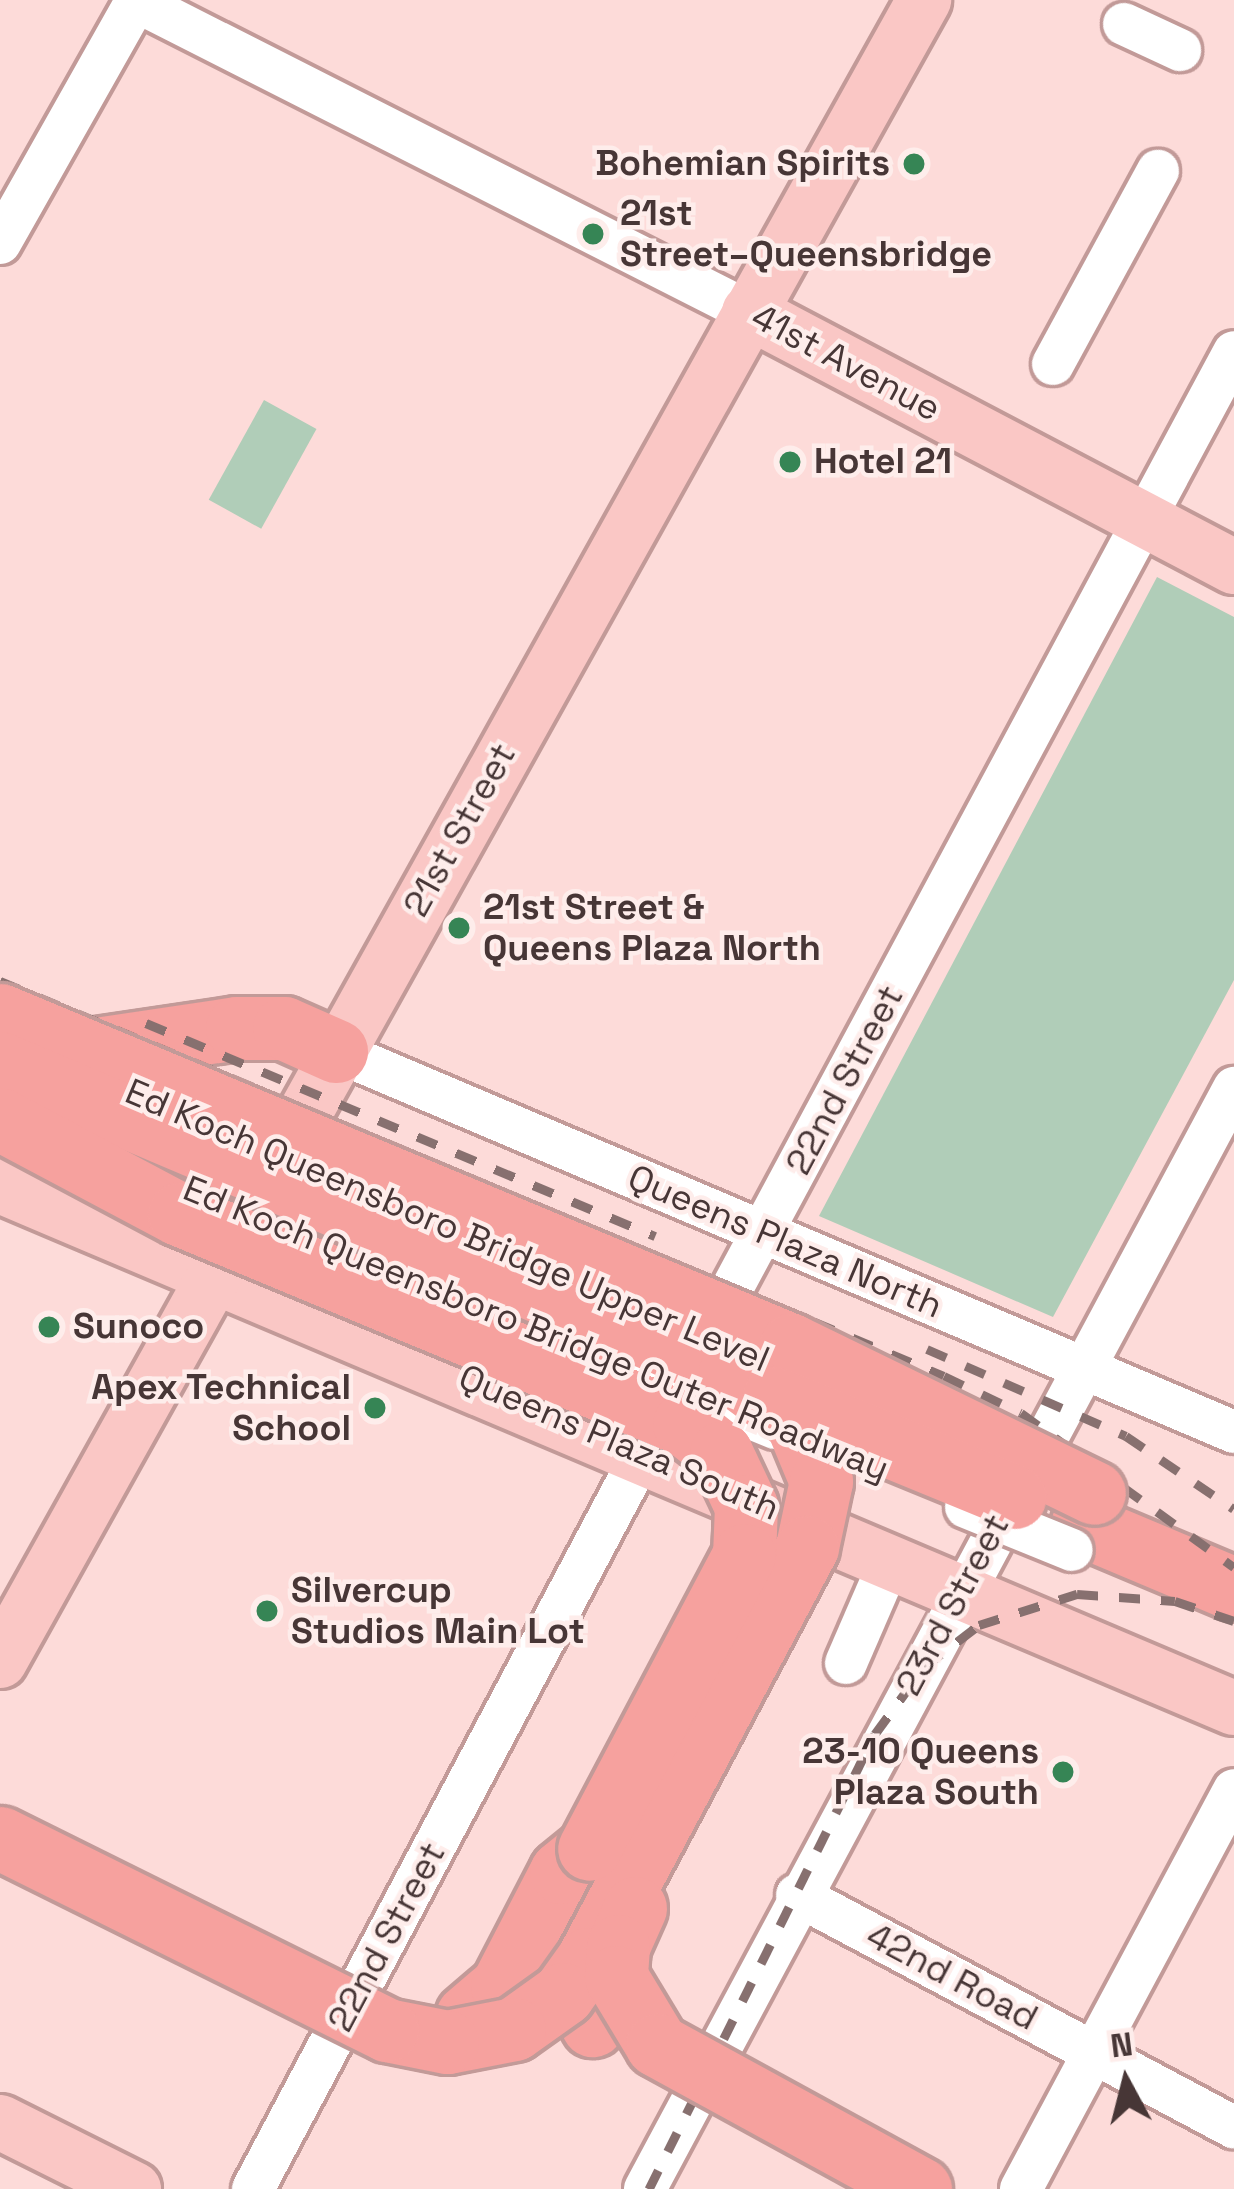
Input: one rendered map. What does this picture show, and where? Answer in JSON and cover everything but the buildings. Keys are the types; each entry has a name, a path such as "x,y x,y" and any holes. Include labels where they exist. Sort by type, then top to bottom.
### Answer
{"highway":[{"path":"0,1015 791,1345 1083,1523 1234,1551"},
{"path":"0,1063 237,1028 284,1028 336,1051"},
{"name":"Ed Koch Queensboro Bridge Upper Level","path":"0,1032 741,1347 807,1392 836,1458 832,1528 623,1932 616,1977 635,2020 657,2045 920,2189"},
{"path":"0,1063 743,1379 806,1435 821,1498 807,1547 588,1959 563,1994 514,2029 447,2042 387,2030 0,1838"},
{"path":"0,1081 1234,1589"},
{"path":"0,1119 157,1204 671,1418 721,1453 746,1506 744,1556 589,1849 566,1935 577,1995 601,2038 646,2080 850,2189"},
{"path":"0,1818 401,2014 466,2016 502,1986 561,1872 589,1849"}],"main road":[{"name":"21st Street","path":"0,1661 924,0"},
{"name":"41st Avenue","path":"749,312 1234,567"},
{"name":"Queens Plaza South","path":"0,1186 644,1452 1234,1708"},
{"path":"0,2122 134,2189"}],"street":[{"name":"41st Avenue","path":"136,0 749,312"},
{"path":"0,243 136,0"},
{"path":"1124,25 1180,50"},
{"path":"1054,364 1158,170"},
{"name":"22nd Street","path":"253,2189 1234,352"},
{"name":"Queens Plaza North","path":"336,1051 1234,1432"},
{"name":"23rd Street","path":"645,2189 797,1895 1234,1088"},
{"name":"Ed Koch Queensboro Bridge Outer Roadway","path":"0,1107 1083,1523 1234,1616"},
{"path":"846,1663 891,1559"},
{"path":"1021,2189 1234,1790"},
{"name":"42nd Road","path":"797,1895 1234,2128"}],"green space":[{"path":"264,400 316,429 261,529 209,500"},
{"path":"1157,577 1234,617 1234,980 1053,1317 819,1216"}],"railway":[{"path":"0,981 944,1376 1021,1413 1234,1567"},
{"path":"146,1023 655,1236"},
{"path":"927,1349 1126,1436 1234,1509"},
{"path":"649,2189 875,1734 924,1667 979,1625 1077,1594 1175,1601 1234,1621"}],"place":[{"name":"Bohemian Spirits","path":"914,164"},
{"name":"21st Street–Queensbridge","path":"593,234"},
{"name":"Hotel 21","path":"790,462"},
{"name":"21st Street & Queens Plaza North","path":"459,928"},
{"name":"Sunoco","path":"49,1327"},
{"name":"Apex Technical School","path":"375,1408"},
{"name":"Silvercup Studios Main Lot","path":"267,1611"},
{"name":"23-10 Queens Plaza South","path":"1063,1772"}]}
